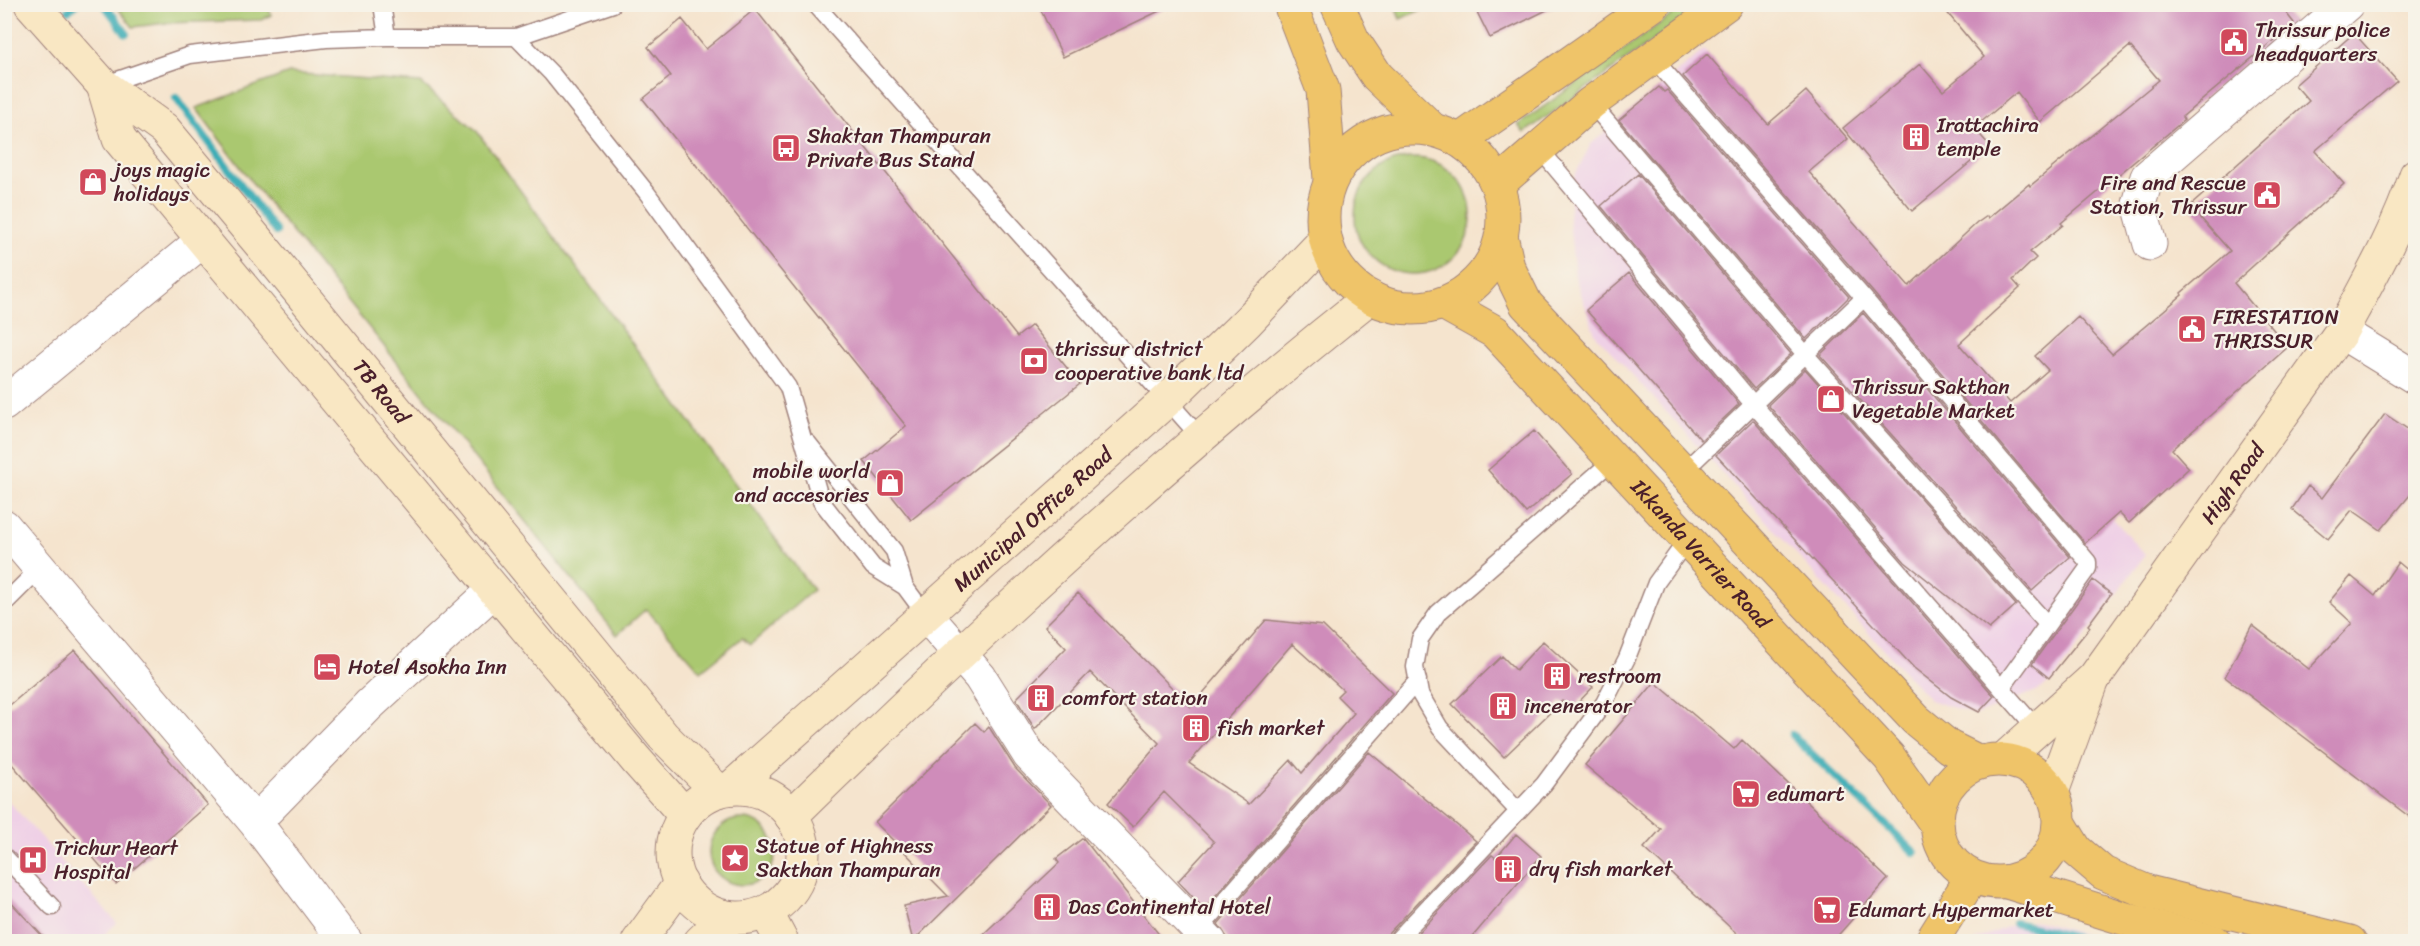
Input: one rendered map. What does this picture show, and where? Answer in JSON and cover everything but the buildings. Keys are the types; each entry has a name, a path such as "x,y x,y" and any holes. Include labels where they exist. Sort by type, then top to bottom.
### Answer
{"main road":[{"name":"TB Road","path":"31,4 103,85 164,129 663,736 724,790"},
{"path":"1290,4 1323,90 1330,179"},
{"path":"1337,4 1353,40 1377,76 1446,134 1476,152 1498,184 1504,212 1502,240 1490,267 1471,289 1445,304 1416,309 1397,308 1354,288 1336,266 1324,240 1322,209 1330,179 1347,154 1372,136 1401,127 1446,134 1654,4"},
{"path":"1498,184 1591,103 1726,4"},
{"path":"103,85 119,139 202,242 636,760 686,814"},
{"name":"High Road","path":"1992,761 2036,728 2094,678 2341,332 2408,199 2415,175"},
{"name":"Municipal Office Road","path":"724,790 811,719 925,614 1167,400 1247,322 1324,240"},
{"name":"Ikkanda Varrier Road","path":"1502,240 1508,267 1526,304 1916,720 1949,747 1992,761"},
{"path":"791,816 959,655 1200,437 1370,297"},
{"name":"Ikkanda Varrier Road","path":"1445,304 1495,332 1889,757 1936,824"},
{"path":"2052,792 2094,678"},
{"path":"1992,761 2029,768 2042,778 2052,792 2058,808 2060,824 2049,856 2038,869 2023,878 2007,882 1990,882 1972,878 1958,868 1947,856 1939,841 1936,824 1938,805 1947,786 1961,771 1992,761"},
{"path":"744,788 765,793 783,806 791,816 803,842 802,863 796,883 783,900 766,912 747,918 726,916 708,910 692,897 681,883 675,866 674,848 677,830 686,814 700,800 724,790 744,788"},
{"path":"2060,824 2076,850 2103,873 2148,892 2350,942"},
{"path":"1931,942 1972,878"},
{"path":"2007,882 2142,924 2215,942"},
{"path":"638,942 681,883"},
{"path":"766,912 782,942"},
{"path":"700,942 726,916"}],"street":[{"path":"2150,244 2139,204 2147,177 2347,4"},
{"path":"4,404 202,242"},
{"path":"2341,332 2415,378"},
{"path":"4,526 255,822 346,942"},
{"path":"255,822 369,705 494,590"},
{"path":"925,614 980,677 1029,755 1204,936"}],"lane":[{"path":"382,4 387,37"},
{"path":"103,85 190,55 326,39 516,37 613,4"},
{"path":"815,4 1200,437"},
{"path":"516,37 552,74 647,193 788,387 821,501 873,567 905,587"},
{"path":"1653,58 1864,298 2088,562 2088,568 2004,685 2000,685"},
{"path":"1591,103 1608,120 1805,354 2047,624"},
{"path":"1538,147 1753,404 2036,728"},
{"path":"1683,472 1864,298"},
{"path":"802,436 894,551 905,587 925,614"},
{"path":"1518,811 1440,728 1420,694 1414,667 1420,639 1438,614 1613,460"},
{"path":"1395,942 1544,784 1604,703 1627,658 1656,583 1687,540"},
{"path":"4,604 41,567"},
{"path":"1204,936 1418,680"},
{"path":"4,856 52,907"}],"shaded area":[{"name":"Thrissur Sakthan Vegetable Market","path":"1704,50 2145,555 2053,681 2039,690 1975,715 1930,700 1595,334 1575,277 1569,218 1573,179 1591,144"},
{"name":"Trichur Heart Hospital","path":"4,796 117,923 97,941 5,941"},
{"path":"2038,921 2106,941 1973,941 2017,923"}],"green space":[{"path":"1395,4 1432,5 1400,19"},
{"path":"115,5 268,5 271,15 261,20 167,23 133,27"},
{"path":"1686,5 1703,5 1524,133 1518,125"},
{"path":"289,73 421,83 476,130 813,590 750,645 742,638 701,671 646,609 617,635 254,185 196,108"},
{"path":"1413,158 1435,162 1454,175 1467,194 1471,216 1467,238 1454,257 1435,270 1413,274 1391,270 1372,257 1359,238 1355,216 1359,194 1372,175 1391,162"},
{"path":"736,819 748,819 766,828 773,839 775,852 773,865 766,876 755,883 736,885 723,880 714,871 709,858 709,846 714,833 723,824"}],"waterway":[{"path":"69,10 76,4"},
{"path":"104,4 126,33"},
{"path":"176,98 276,232"},
{"path":"1792,735 1915,853"},
{"path":"2015,923 2092,942"}],"place":[{"name":"Thrissur police headquarters","path":"2234,42"},
{"name":"Irattachira temple","path":"1916,137"},
{"name":"Shaktan Thampuran Private Bus Stand","path":"786,148"},
{"name":"joys magic holidays","path":"93,182"},
{"name":"Fire and Rescue Station, Thrissur","path":"2267,195"},
{"name":"FIRESTATION THRISSUR","path":"2192,329"},
{"name":"thrissur district cooperative bank ltd","path":"1034,361"},
{"name":"Thrissur Sakthan Vegetable Market","path":"1831,399"},
{"name":"mobile world and accesories","path":"890,483"},
{"name":"Hotel Asokha Inn","path":"327,667"},
{"name":"restroom","path":"1557,676"},
{"name":"comfort station","path":"1041,698"},
{"name":"incenerator","path":"1503,706"},
{"name":"fish market","path":"1196,728"},
{"name":"edumart","path":"1746,794"},
{"name":"Statue of Highness Sakthan Thampuran","path":"735,858"},
{"name":"Trichur Heart Hospital","path":"33,860"},
{"name":"dry fish market","path":"1508,869"},
{"name":"Das Continental Hotel","path":"1047,907"},
{"name":"Edumart Hypermarket","path":"1827,910"}]}
